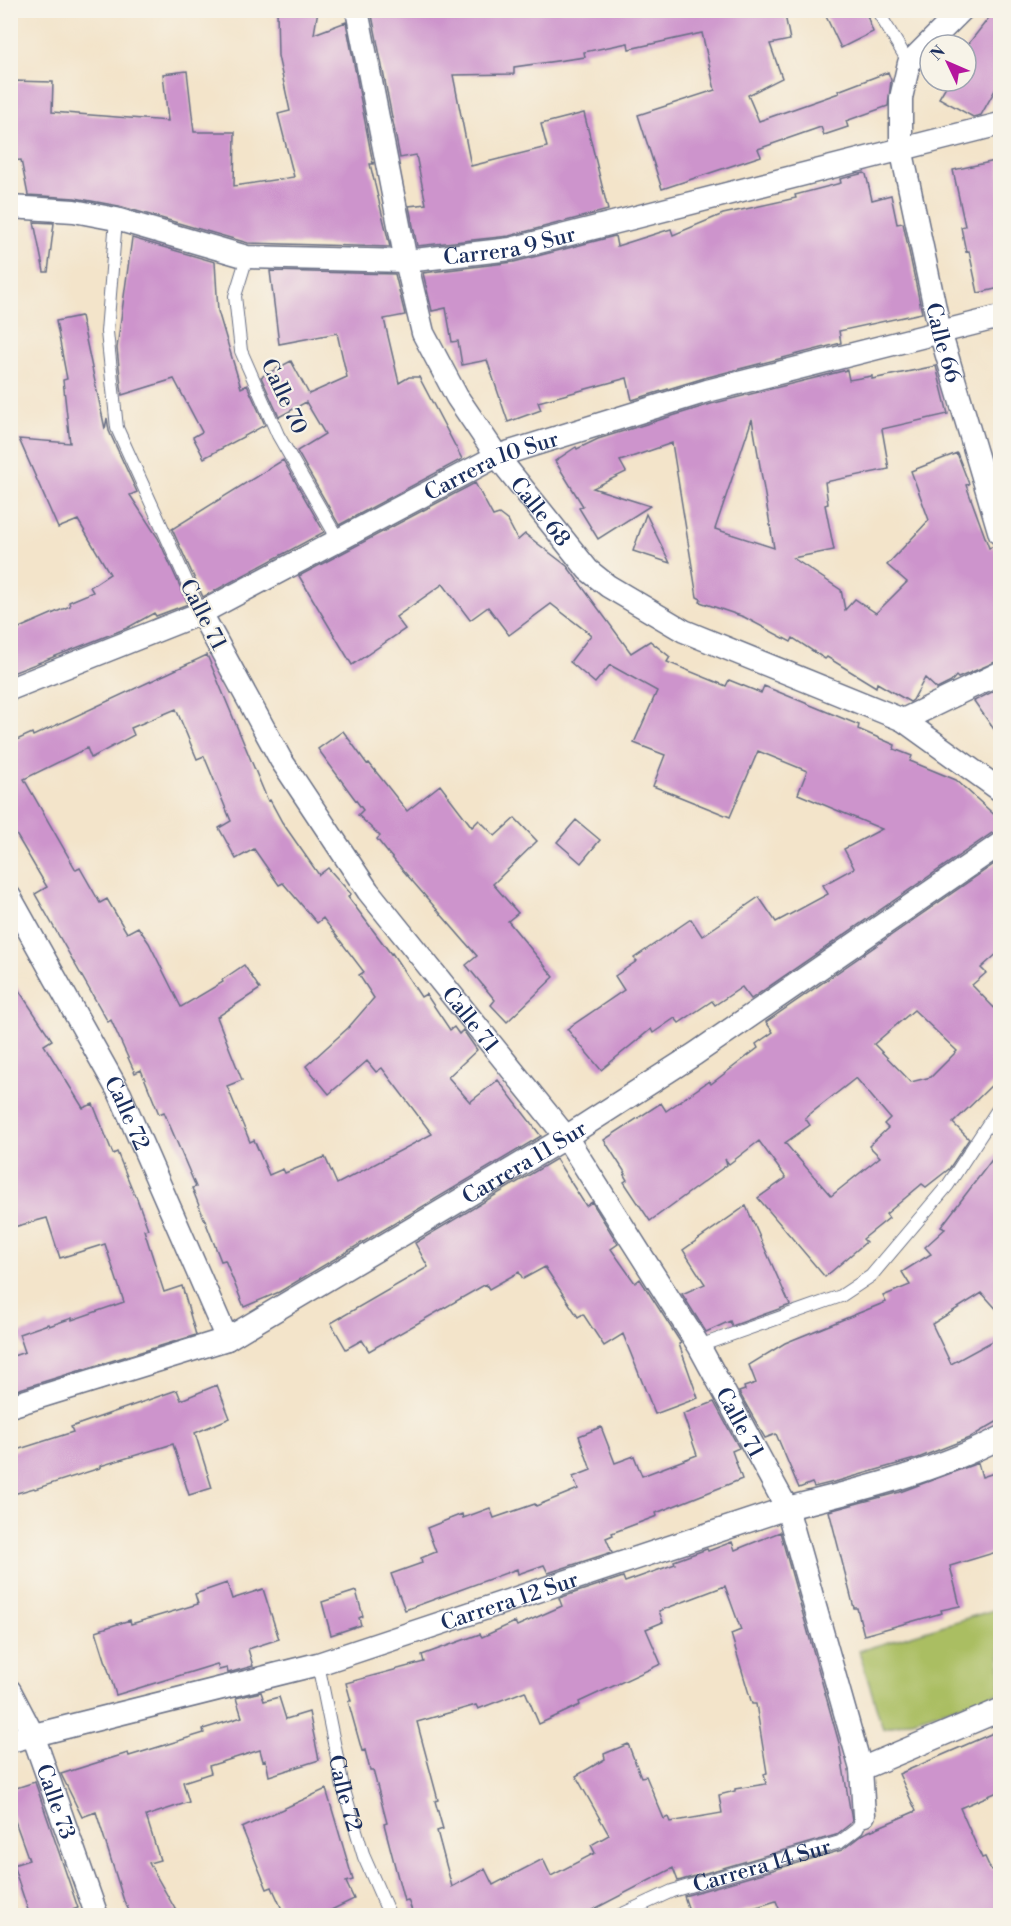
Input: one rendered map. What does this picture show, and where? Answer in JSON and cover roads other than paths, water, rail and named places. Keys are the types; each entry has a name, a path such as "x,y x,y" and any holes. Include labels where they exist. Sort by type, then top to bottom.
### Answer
{"street":[{"name":"Calle 68","path":"357,10 406,261 423,333 457,397 496,456 588,570 608,585 684,631 903,720 1000,790"},
{"path":"909,63 962,10"},
{"name":"Calle 66","path":"909,63 901,98 901,148 940,332 1000,534"},
{"name":"Carrera 9 Sur","path":"10,207 74,210 116,219 247,256 406,261 511,249 1000,124"},
{"name":"Carrera 10 Sur","path":"10,689 201,613 496,456 707,391 1000,317"},
{"name":"Calle 71","path":"201,613 280,760 369,891 566,1137 699,1346 787,1508 861,1769 864,1815"},
{"path":"903,720 1000,673"},
{"name":"Carrera 11 Sur","path":"10,1406 227,1339 566,1137 695,1054 1000,844"},
{"name":"Calle 72","path":"10,897 120,1094 227,1339"},
{"name":"Carrera 12 Sur","path":"10,1742 318,1664 787,1508 864,1489 973,1452 1000,1438"},
{"name":"Calle 73","path":"10,1691 33,1735 97,1916"},
{"path":"861,1769 1000,1710"}],"lane":[{"path":"878,10 909,63"},
{"name":"Calle 71","path":"116,219 107,332 117,428 201,613"},
{"name":"Calle 70","path":"247,256 235,296 241,351 278,435 339,541"},
{"path":"699,1346 841,1296 871,1276 948,1185 1000,1106"},
{"name":"Calle 72","path":"318,1664 343,1787 364,1857 390,1916"},
{"name":"Carrera 14 Sur","path":"618,1916 672,1891 840,1842 856,1828 864,1815"}]}
